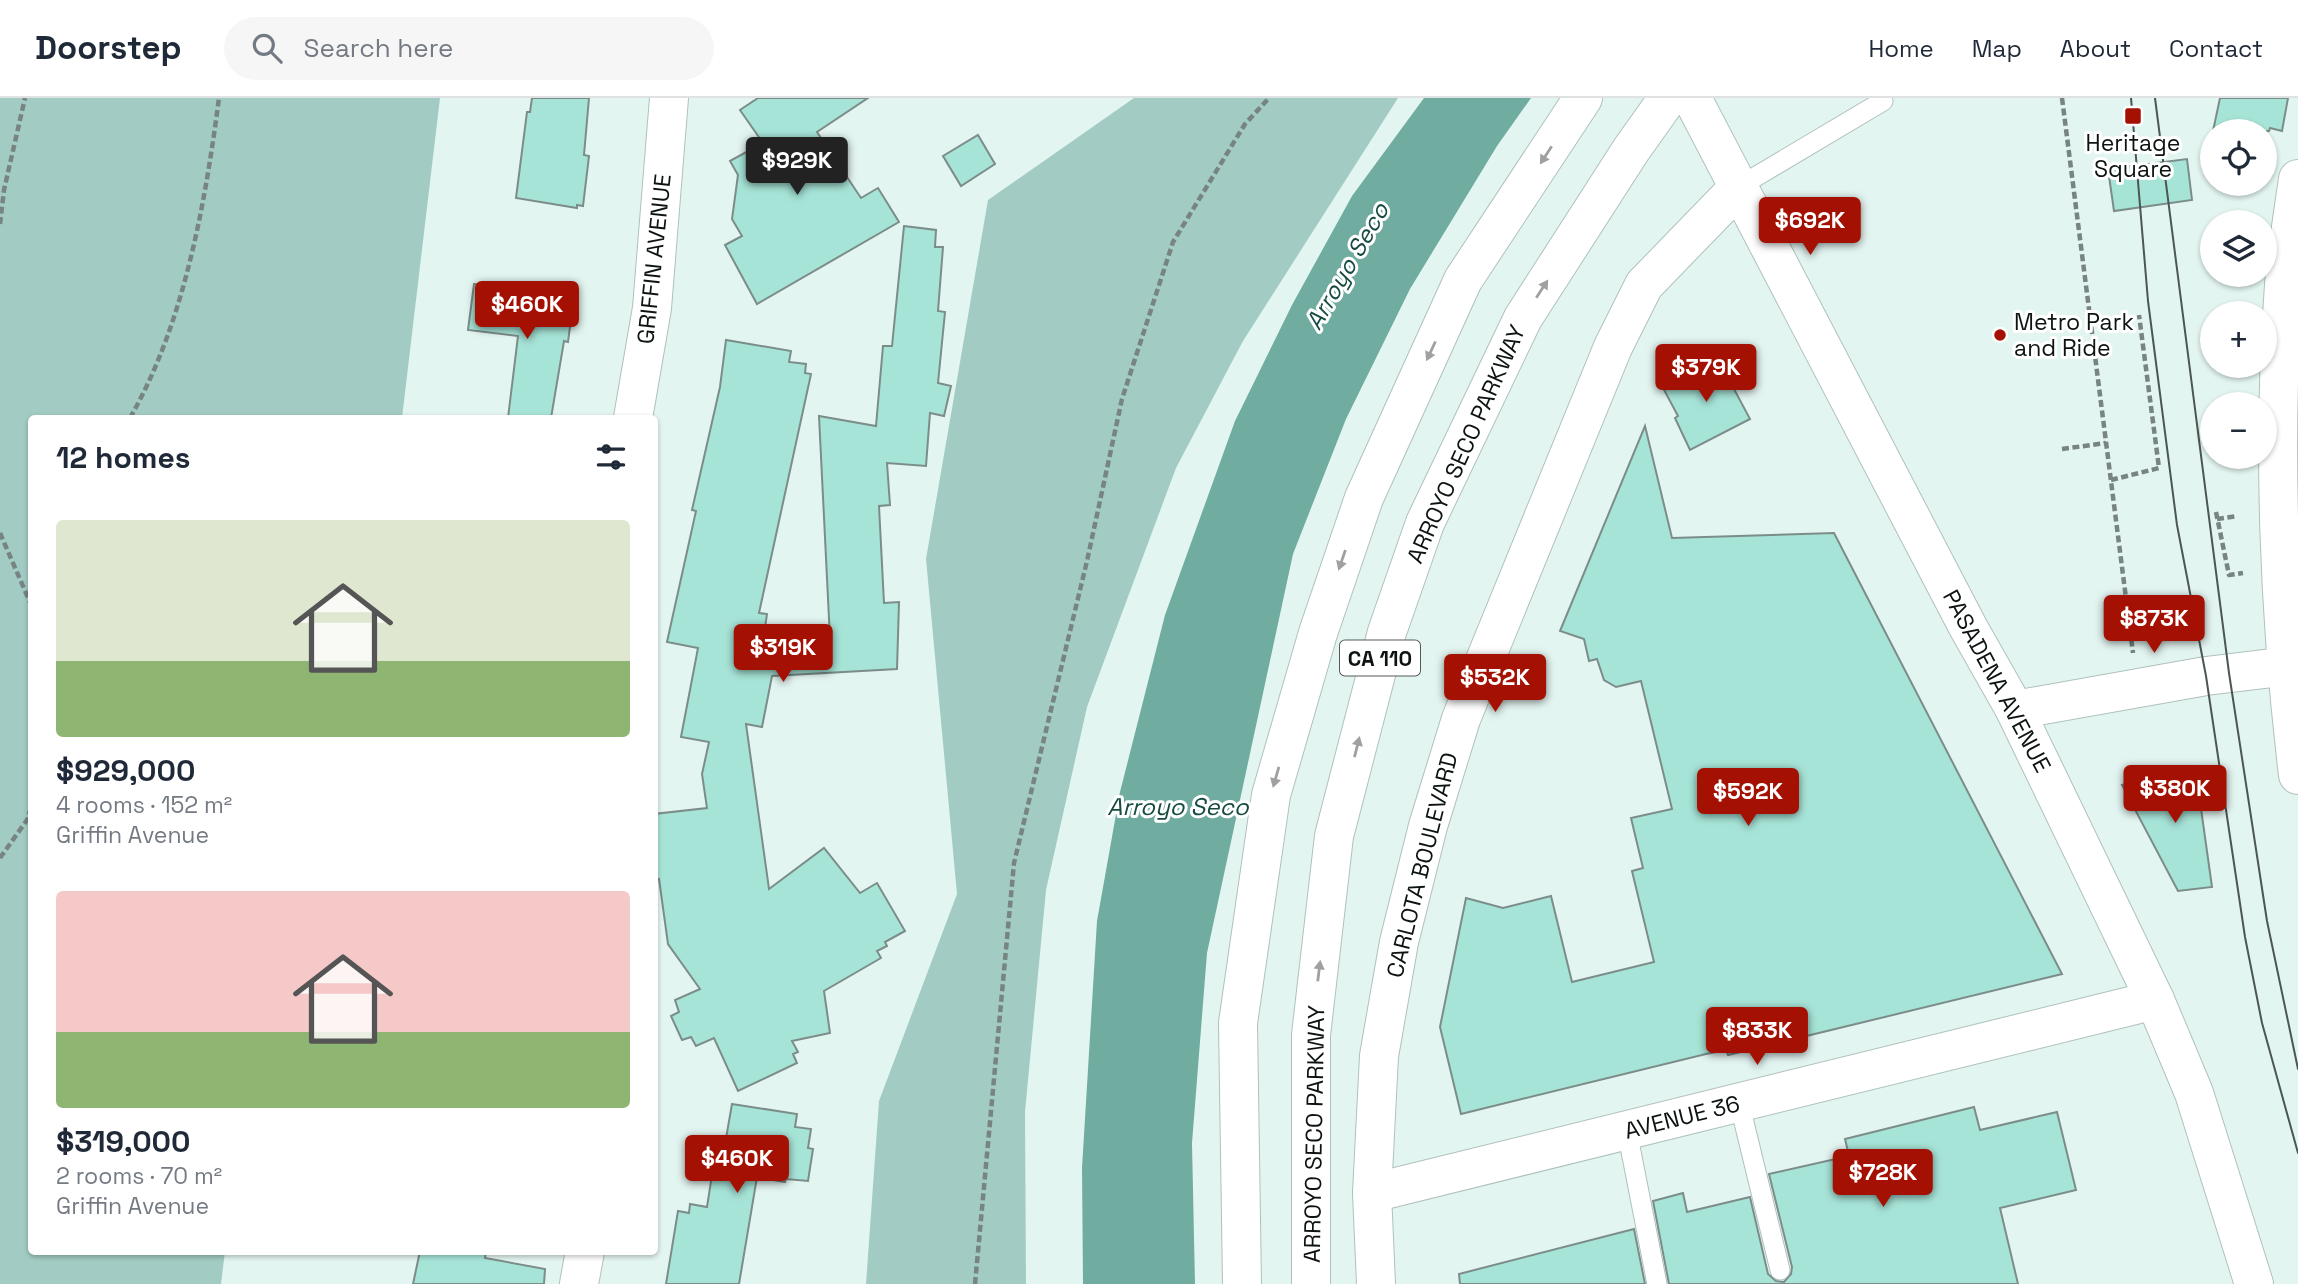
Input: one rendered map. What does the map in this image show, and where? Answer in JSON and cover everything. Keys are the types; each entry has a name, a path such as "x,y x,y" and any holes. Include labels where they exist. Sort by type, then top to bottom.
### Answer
{"main road":[{"name":"GRIFFIN AVENUE","path":"634,415 652,308 669,98"},
{"name":"CA 110","path":"1242,1284 1238,1023 1270,795 1318,633 1364,498 1463,280 1583,98"},
{"name":"ARROYO SECO PARKWAY","path":"1311,1284 1311,1035 1334,836 1387,632 1425,523 1523,318 1631,150 1668,98"},
{"name":"PASADENA AVENUE","path":"1699,113 1740,186 1968,627 2015,710 2155,1000 2194,1093 2254,1284"},
{"path":"2298,179 2284,285 2280,425 2298,775"},
{"name":"CARLOTA BOULEVARD","path":"1376,1284 1372,1193 1379,1056 1399,943 1428,826 1461,719 1592,398 1644,285 1678,246 1740,186"},
{"path":"2015,710 2291,665"},
{"name":"AVENUE 36","path":"1372,1193 2155,1000"},
{"path":"579,1284 584,1255"}],"lane":[{"path":"1740,186 1883,101"},
{"path":"1739,1102 1780,1270"},
{"path":"1627,1131 1657,1284"}],"path":[{"path":"0,225 4,190 25,98"},
{"path":"132,415 150,384 171,332 210,165 219,98"},
{"path":"975,1284 1014,863 1087,561 1122,399 1173,242 1245,124 1269,98"},
{"path":"2062,98 2137,689"},
{"path":"2110,480 2159,468 2139,315"},
{"path":"2062,449 2106,443"},
{"path":"2217,519 2237,516"},
{"path":"0,533 28,598"},
{"path":"0,858 28,817"}],"shaded area":[{"path":"0,98 440,98 402,415 28,415 28,1255 225,1255 221,1284 0,1284"},
{"path":"1134,98 1398,98 1243,341 1176,468 1087,707 1046,890 1025,1112 1026,1284 866,1284 879,1101 957,894 926,559 988,200"}],"water":[{"name":"Arroyo Seco","path":"1424,98 1531,98 1497,146 1410,289 1346,419 1293,554 1207,953 1192,1143 1195,1284 1083,1284 1082,1168 1097,921 1120,792 1165,615 1235,421 1292,305 1352,196"}],"building":[{"path":"532,98 589,98 584,155 589,156 583,206 577,205 577,208 516,198 527,112 530,112"},
{"path":"758,98 868,98 817,132 861,198 878,188 899,222 757,304 725,245 742,236 732,219 738,175 730,161 763,143 740,110"},
{"path":"2220,98 2288,98 2282,131 2277,130 2277,119 2216,119"},
{"path":"978,135 995,164 961,186 943,156"},
{"path":"2187,159 2192,200 2114,211 2108,169"},
{"path":"904,226 936,230 935,247 943,247 938,311 945,312 938,383 951,386 944,416 930,413 926,466 887,463 890,505 879,506 884,603 899,602 897,669 772,676 762,727 746,724 769,889 824,848 860,893 877,883 905,931 885,942 887,946 877,951 881,958 824,991 830,1033 792,1041 798,1052 793,1054 797,1063 738,1091 714,1038 696,1046 691,1037 682,1040 671,1016 679,1012 675,1000 700,989 668,944 658,879 658,814 707,808 702,774 709,742 681,737 698,648 667,642 696,511 692,510 720,387 726,340 791,351 789,362 806,364 805,373 811,374 759,613 767,614 763,641 830,639 819,416 876,426 883,346 892,346"},
{"path":"474,284 574,296 568,342 564,341 552,415 508,415 518,336 468,330"},
{"path":"1718,359 1750,419 1690,450 1675,418 1678,416 1663,388"},
{"path":"1645,426 1672,538 1834,533 2062,974 1728,1055 1726,1050 1706,1054 1461,1114 1440,1027 1466,898 1503,908 1551,896 1572,982 1654,962 1632,871 1643,868 1631,818 1672,809 1641,681 1616,687 1604,680 1597,659 1589,661 1584,639 1560,631"},
{"path":"2195,766 2212,887 2178,891 2122,785"},
{"path":"732,1104 797,1114 795,1127 811,1129 808,1148 813,1149 808,1181 786,1179 785,1182 757,1177 739,1284 666,1284 678,1211 689,1213 690,1204 707,1207 716,1149 724,1150"},
{"path":"1974,1107 1980,1130 2057,1112 2076,1190 2000,1208 2018,1284 1669,1284 1653,1201 1683,1193 1687,1212 1750,1197 1768,1274 1776,1281 1784,1282 1791,1274 1792,1267 1769,1174 1849,1156 1845,1139"},
{"path":"1634,1229 1645,1284 1460,1284 1459,1274"},
{"path":"419,1255 485,1255 485,1258 545,1269 544,1284 413,1284"}],"tram line":[{"path":"2131,98 2148,301 2177,525 2206,676 2245,937 2262,1023 2298,1153"},
{"path":"2155,98 2229,673 2267,921 2298,1069"}],"place":[{"name":"Heritage Square","path":"2133,116"},
{"name":"Metro Park and Ride","path":"2000,335"}]}
